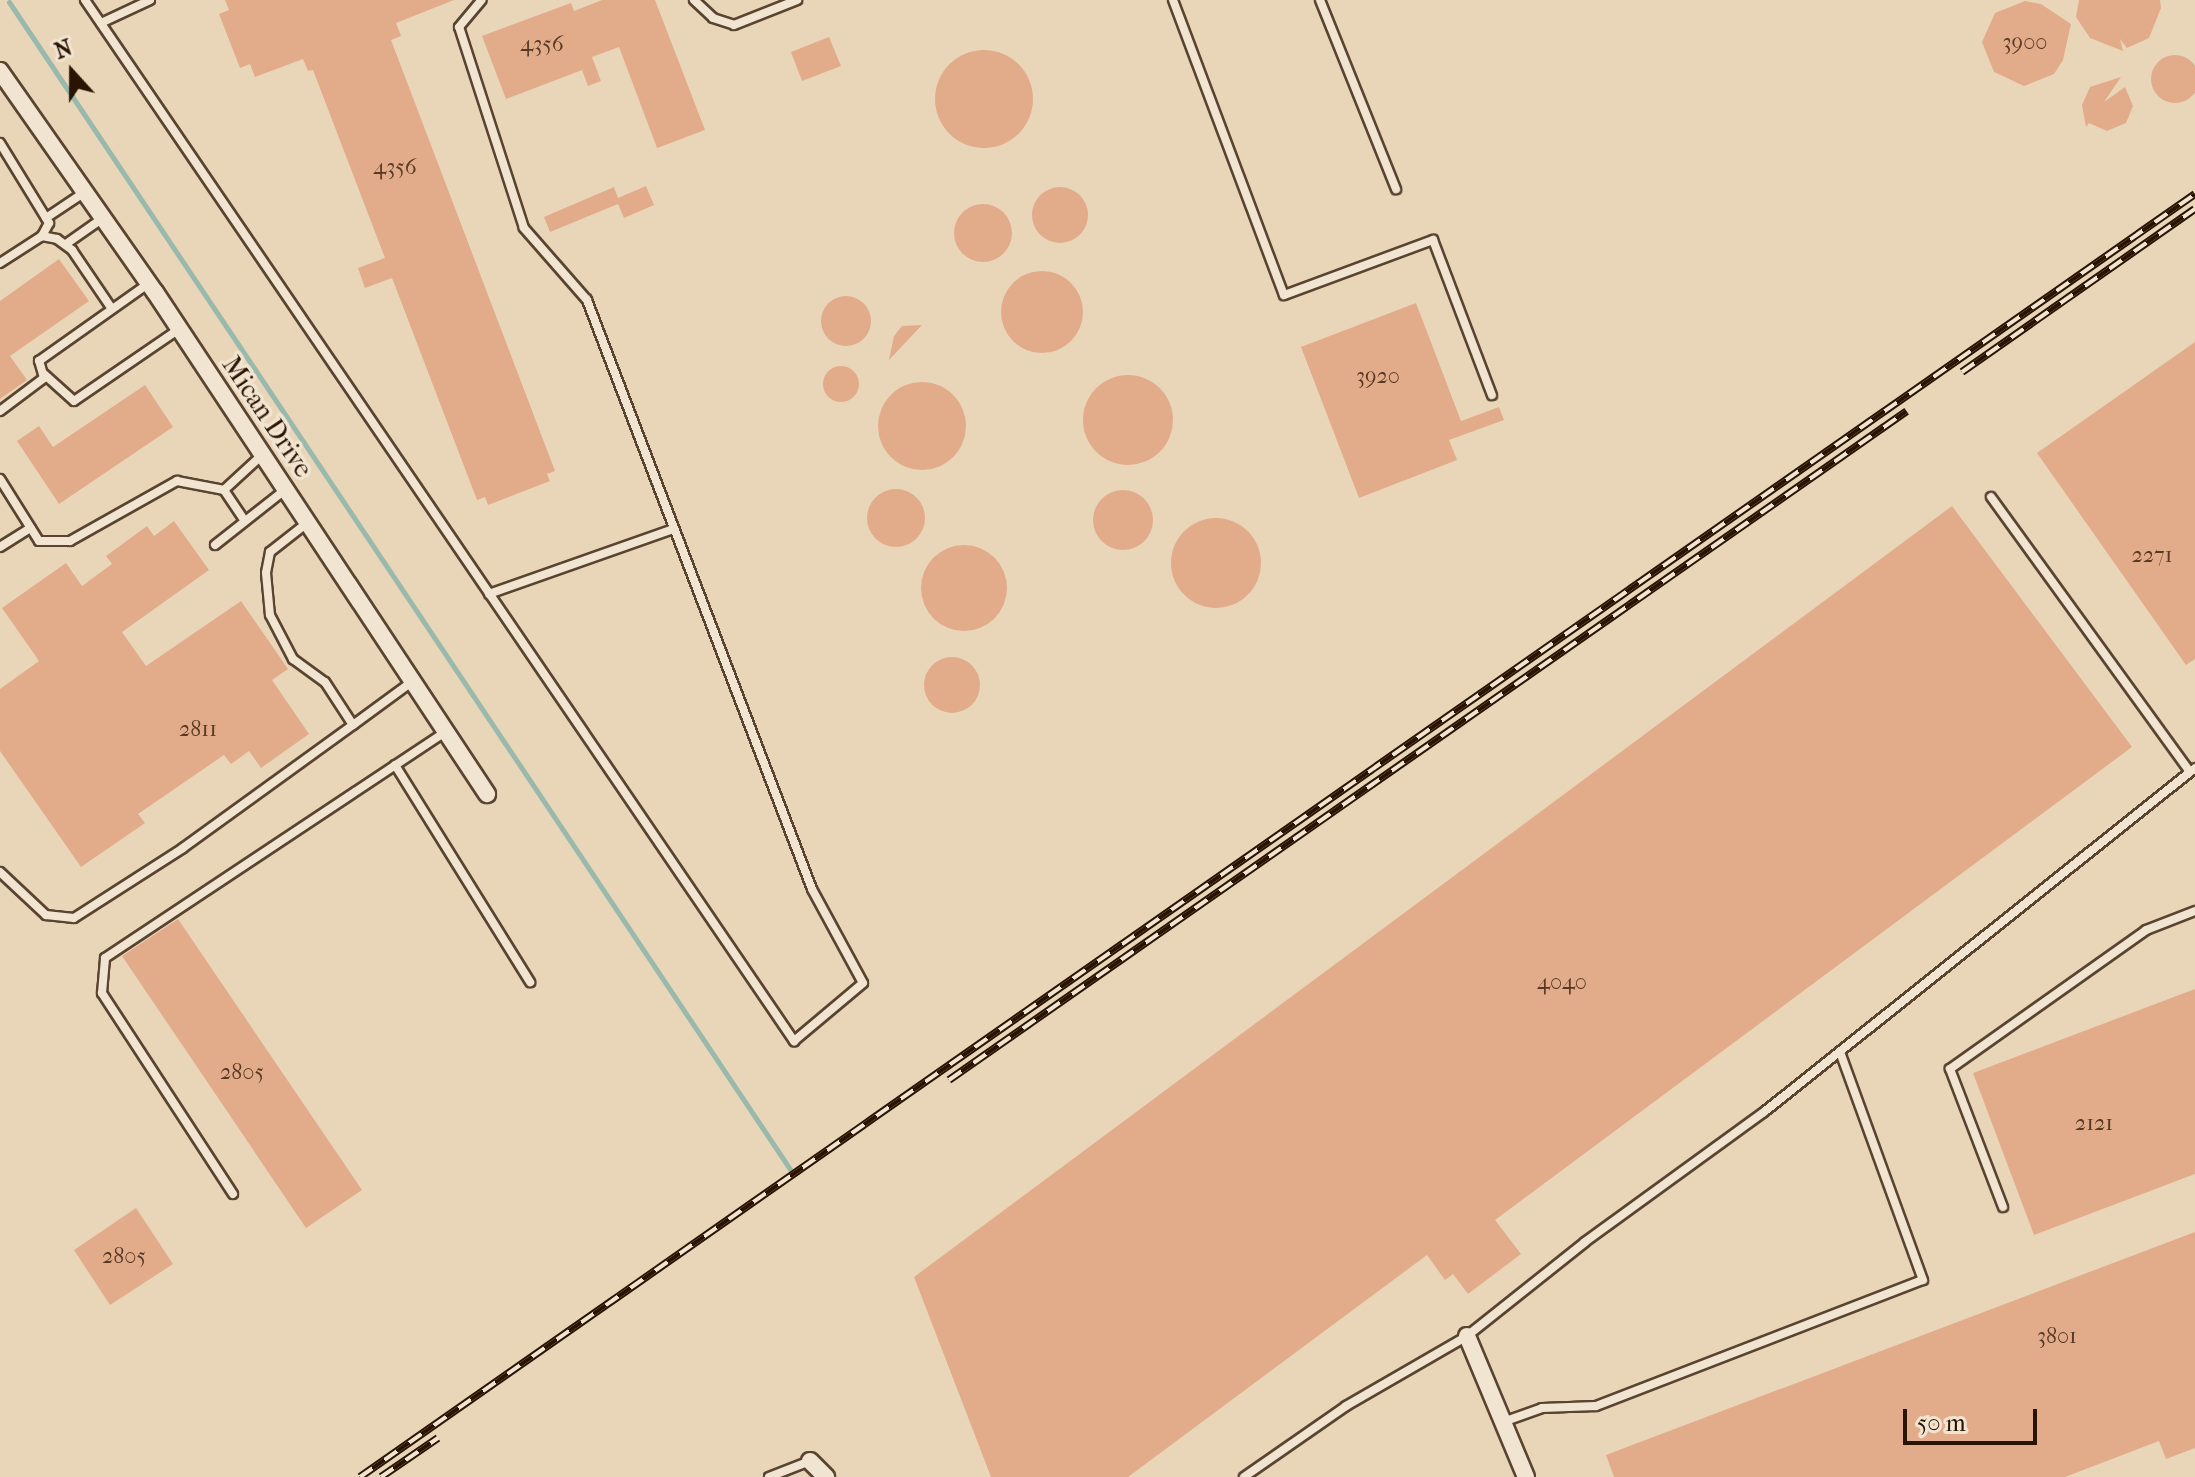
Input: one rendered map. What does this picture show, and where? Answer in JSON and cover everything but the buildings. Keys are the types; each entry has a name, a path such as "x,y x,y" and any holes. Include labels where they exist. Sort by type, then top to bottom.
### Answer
{"street":[{"name":"Mican Drive","path":"0,71 149,283 487,794"},
{"path":"1467,1336 1526,1477"},
{"path":"810,1461 826,1477"}],"lane":[{"path":"85,0 794,1041 863,983 812,889 587,300 524,228 459,27 482,0"},
{"path":"101,23 150,0"},
{"path":"694,0 713,18 734,25 797,0"},
{"path":"1173,0 1284,295 1433,240 1492,395"},
{"path":"1320,0 1396,189"},
{"path":"0,143 49,223 42,236 0,263"},
{"path":"46,218 85,192"},
{"path":"66,244 103,218"},
{"path":"42,236 66,244 112,309"},
{"path":"149,283 39,361 44,374 74,401 179,329"},
{"path":"0,411 44,374"},
{"path":"224,490 263,455"},
{"path":"0,479 39,541 70,541 177,481 224,490 245,521"},
{"path":"215,545 286,490"},
{"path":"1244,1477 1346,1406 1467,1336 1585,1242 1840,1052 2193,770 1991,497"},
{"path":"307,522 270,552 265,597 277,634 293,659 325,682 353,725"},
{"path":"0,547 31,528"},
{"path":"489,594 674,529"},
{"path":"0,872 46,915 74,918 183,848 413,681"},
{"path":"233,1194 102,993 105,958 446,731"},
{"path":"395,765 530,982"},
{"path":"2003,1207 1950,1069 2146,930 2195,911"},
{"path":"1503,1422 1542,1408 1596,1406 1923,1280 1840,1052"},
{"path":"769,1477 810,1461"}],"waterway":[{"path":"9,2 790,1169"}],"railway":[{"path":"360,1477 2195,194"},
{"path":"1962,372 2195,209"},
{"path":"949,1080 1907,411"},
{"path":"381,1477 438,1438"}]}
